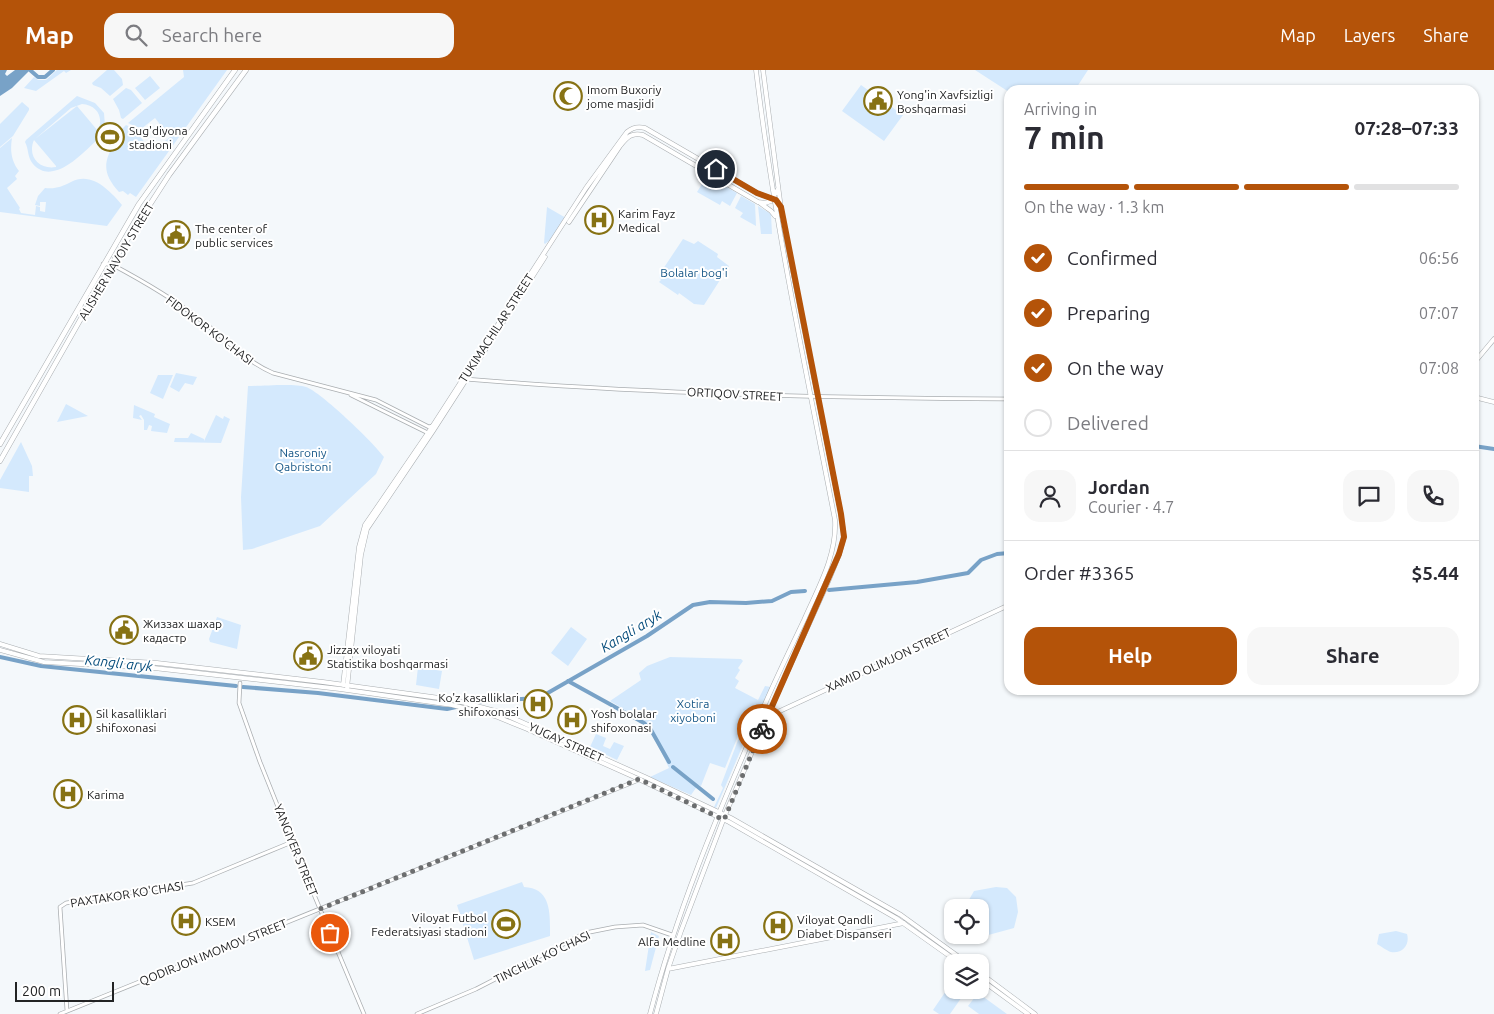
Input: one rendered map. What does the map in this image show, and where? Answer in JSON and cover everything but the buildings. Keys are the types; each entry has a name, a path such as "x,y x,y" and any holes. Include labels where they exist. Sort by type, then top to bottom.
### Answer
{"main road":[{"name":"ALISHER NAVOIY STREET","path":"0,444 139,204 235,70"},
{"name":"ALISHER NAVOIY STREET","path":"0,460 111,264 170,175 246,70"},
{"path":"650,1014 672,935 719,814 757,722 828,566 835,539 835,520 770,183 756,70"},
{"path":"656,1014 668,969 724,817 836,564 844,537 781,207 763,70"},
{"name":"TUKIMACHILAR STREET","path":"345,687 358,556 363,530 432,429 586,188 627,132 633,128 646,128 757,193 773,199 781,207"},
{"name":"TUKIMACHILAR STREET","path":"464,379 589,190 626,138 632,134 644,135 758,202 771,211 777,220"},
{"path":"697,167 701,166 701,160"},
{"path":"757,193 766,192 770,183"},
{"path":"758,202 768,202 773,199 778,188"},
{"path":"1479,357 1494,339"},
{"path":"1479,398 1494,402"},
{"path":"24,402 31,406"},
{"name":"XAMID OLIMJON STREET","path":"767,717 1004,607"},
{"path":"802,624 807,622 809,624 808,627"},
{"name":"YUGAY STREET","path":"0,644 39,656 157,663 454,700 499,712 644,777 719,814 904,923 947,954"},
{"name":"YUGAY STREET","path":"0,650 44,662 154,668 245,679 345,687 452,705 495,716 528,729 719,814"},
{"name":"YUGAY STREET","path":"724,817 911,921 955,954"},
{"path":"668,969 911,921"},
{"path":"989,980 1034,1014"},
{"path":"989,985 1028,1014"}],"street":[{"path":"103,264 111,264"},
{"name":"FIDOKOR KO'CHASI","path":"111,264 184,308 255,365 273,373 376,400 432,429"},
{"name":"ORTIQOV STREET","path":"464,379 550,386 810,397 1004,399"},
{"name":"FIDOKOR KO'CHASI","path":"344,391 432,429"},
{"path":"236,678 240,683 245,679"},
{"name":"YANGIYER STREET","path":"240,683 239,703 292,842 364,1014"},
{"name":"QODIRJON IMOMOV STREET","path":"60,1014 644,777"},
{"name":"PAXTAKOR KO'CHASI","path":"67,1011 60,907 66,903 193,883 292,842"},
{"name":"TINCHLIK KO'CHASI","path":"417,1014 476,989 584,933 620,926 643,925 672,935"}],"green space":[{"path":"57,70 71,70 66,73 64,71 36,91 24,88 34,77 38,80 46,80"},
{"path":"107,70 114,70 122,79 123,85 110,96 92,83"},
{"path":"183,70 227,70 136,197 130,193 128,195 123,191 119,192 107,174 106,168 111,149 126,125 139,131 137,133 152,151 170,137 155,118 141,129 128,123 184,77"},
{"path":"975,70 1088,70 1078,85 1004,85 1004,89"},
{"path":"150,76 160,88 145,100 135,88"},
{"path":"861,85 903,115 884,141 842,111"},
{"path":"126,88 131,90 142,103 123,119 113,99"},
{"path":"77,96 95,103 104,113 105,126 99,138 77,158 59,170 50,172 41,170 33,164 29,156 26,140","holes":["82,104 92,107 98,113 100,117 98,131 77,106 35,139 71,108","34,140 56,166 56,167 44,166 36,161 32,151"]},
{"path":"22,102 29,110 13,136 0,147 0,124"},
{"path":"12,138 12,155 19,171 15,176 17,179 7,188 20,208 21,213 35,215 36,206 40,207 40,211 45,212 46,202 40,202 40,206 35,205 38,196 45,188 58,187 79,179 86,179 100,184 122,205 107,226 0,212 0,148"},
{"path":"707,176 737,193 730,206 722,201 720,205 697,192"},
{"path":"741,196 755,204 756,226 740,217 743,213 735,208"},
{"path":"758,206 771,214 772,234 761,234"},
{"path":"547,207 566,218 552,241 550,240 545,244 544,243"},
{"name":"Bolalar bog'i","path":"683,239 694,244 698,241 718,254 717,257 729,266 704,305 694,304 659,282 661,280 659,275"},
{"path":"176,373 197,377 193,385 185,383 179,392 170,387"},
{"path":"158,375 173,375 163,399 150,393"},
{"name":"Nasroniy Qabristoni","path":"287,385 306,387 323,398 347,419 384,457 376,474 320,526 252,549 243,550 241,497 248,386"},
{"path":"66,404 88,416 57,422"},
{"path":"134,405 155,414 154,417 170,424 167,433 151,431 152,426 149,425 147,430 144,430 144,420 141,415 139,416 142,420 133,418"},
{"path":"216,415 223,419 224,416 230,419 221,443 174,442 175,438 188,438 191,433 204,439 204,441"},
{"path":"21,442 32,466 33,476 29,476 29,492 0,488 0,480"},
{"path":"217,617 241,625 237,649 210,642 209,639"},
{"path":"571,627 587,639 568,666 551,653"},
{"name":"Xotira xiyoboni","path":"670,657 741,659 743,661 738,668 740,670 735,678 739,681 735,688 758,700 765,686 771,687 749,731 716,808 714,807 723,788 721,785 740,735 725,768 710,763 701,786 698,785 691,795 650,777 669,768 658,745 644,721 610,701 641,680 639,673 647,666"},
{"path":"418,667 442,671 439,689 416,685"},
{"path":"596,734 606,738 603,746 610,749 614,742 624,746 617,760 590,747"},
{"name":"Viloyat Futbol Federatsiyasi stadioni","path":"522,882 524,887 540,892 545,897 548,904 550,936 474,960 457,905"},
{"path":"996,887 1007,888 1016,897 1018,912 1014,928 989,935 989,899 969,899 974,891"},
{"path":"1396,931 1407,934 1408,938 1405,948 1391,952 1377,944 1379,934"},
{"path":"651,932 659,936 650,970 645,971"},
{"path":"944,994 944,999 960,999 950,1014 939,1014 933,1010"},
{"path":"973,999 986,999 1007,1014 979,1014 968,1006"}],"water":[{"path":"0,70 7,70 5,74 7,76 15,70 30,70 12,88 0,96"}],"waterway":[{"path":"30,70 38,77 45,77 53,70"},
{"name":"Kangli aryk","path":"1479,447 1494,449"},
{"name":"Kangli aryk","path":"829,590 917,582 968,573 981,560 1004,553"},
{"name":"Kangli aryk","path":"472,702 539,698 647,636 693,605 710,602 746,603 772,601 791,592 805,591"},
{"name":"Kangli aryk","path":"0,657 41,666 236,686"},
{"path":"568,681 644,723 651,730 669,762"},
{"name":"Kangli aryk","path":"243,687 318,693 447,709 456,707"},
{"path":"673,767 713,799"}],"way so far":[{"path":"330,933 320,909 639,779 724,820 762,729"}],"place":[{"name":"Imom Buxoriy jome masjidi","path":"568,96"},
{"name":"Yong'in Xavfsizligi Boshqarmasi","path":"878,101"},
{"name":"Sug'diyona stadioni","path":"110,137"},
{"name":"Karim Fayz Medical","path":"599,220"},
{"name":"The center of public services","path":"176,235"},
{"name":"Жиззах шахар кадастр","path":"124,630"},
{"name":"Jizzax viloyati Statistika boshqarmasi","path":"308,656"},
{"name":"Ko'z kasalliklari shifoxonasi","path":"538,704"},
{"name":"Sil kasalliklari shifoxonasi","path":"77,720"},
{"name":"Yosh bolalar shifoxonasi","path":"572,720"},
{"name":"Karima","path":"68,794"},
{"name":"KSEM","path":"186,921"},
{"name":"Viloyat Futbol Federatsiyasi stadioni","path":"506,924"},
{"name":"Viloyat Qandli Diabet Dispanseri","path":"778,926"},
{"name":"Alfa Medline","path":"725,941"}],"route":[{"path":"716,169 757,193 776,200 781,207 844,537 828,582 762,729"}]}
